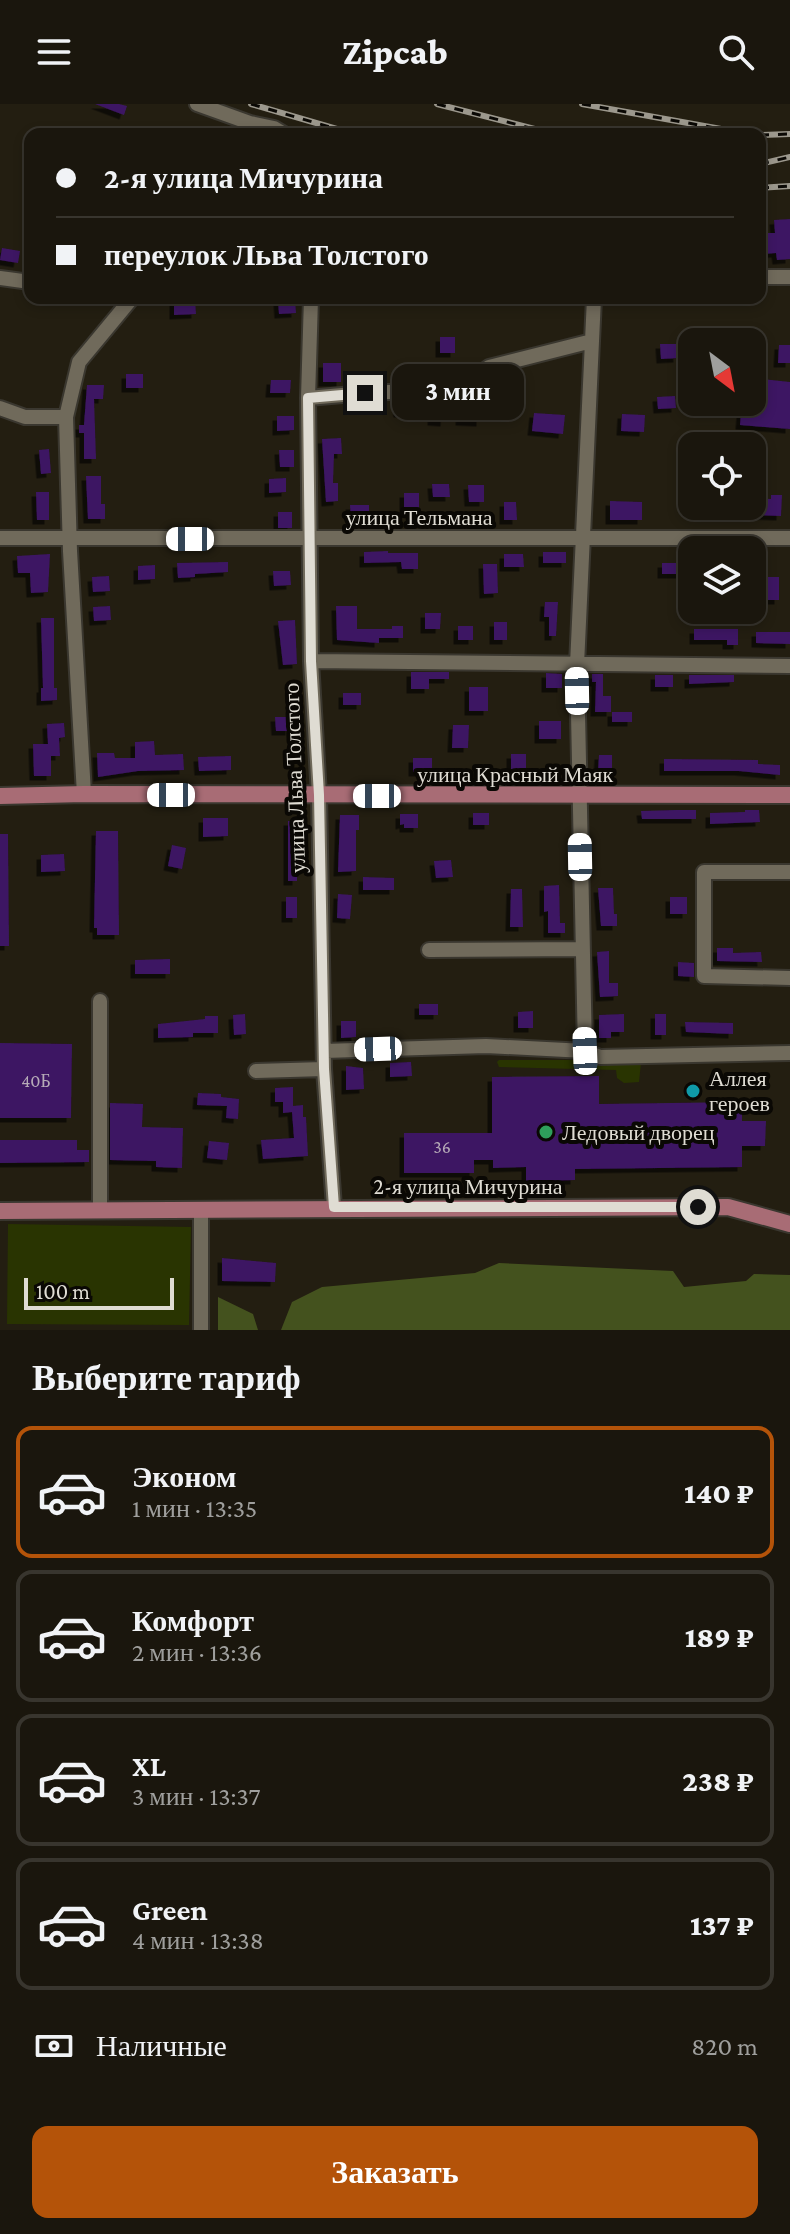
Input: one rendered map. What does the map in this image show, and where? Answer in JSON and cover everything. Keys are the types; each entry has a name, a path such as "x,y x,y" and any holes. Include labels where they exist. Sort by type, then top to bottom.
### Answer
{"main road":[{"name":"улица Красный Маяк","path":"0,796 790,795"},
{"name":"2-я улица Мичурина","path":"0,1211 728,1207 790,1224"}],"street":[{"path":"197,104 248,128 274,128"},
{"path":"766,277 790,277"},
{"path":"0,278 24,281"},
{"path":"84,794 69,539 66,417 79,362 127,304"},
{"name":"улица Льва Толстого","path":"311,304 308,398 311,661 319,795 324,1069 334,1207"},
{"path":"585,1051 577,665 594,304"},
{"path":"308,398 438,390 474,379 489,367 592,341"},
{"path":"0,408 25,417 66,417"},
{"name":"улица Тельмана","path":"0,538 790,538"},
{"path":"311,661 790,666"},
{"path":"790,872 704,872 704,976 790,978"},
{"path":"429,950 582,949"},
{"path":"100,1001 100,1209"},
{"path":"324,1051 486,1046 585,1051 600,1057 790,1053"},
{"path":"256,1071 324,1069"},
{"path":"201,1210 201,1330"}],"green space":[{"path":"499,1060 639,1060 641,1063 639,1082 624,1083 617,1078 616,1070 499,1067"},
{"path":"8,1224 191,1227 189,1325 7,1324"},
{"path":"499,1263 673,1271 684,1287 746,1281 754,1274 790,1275 790,1330 281,1330 292,1302 322,1287 475,1273"},
{"path":"218,1297 253,1314 258,1330 218,1330"}],"building":[{"path":"95,104 119,104 127,106 124,115"},
{"path":"790,219 790,259 777,260 776,253 766,254 766,233 775,233 774,220"},
{"path":"2,248 20,251 18,263 0,260"},
{"path":"174,304 195,304 196,314 174,315"},
{"path":"278,304 295,304 296,313 279,314"},
{"path":"440,337 455,337 455,353 440,353"},
{"path":"660,344 677,344 678,358 661,359"},
{"path":"779,345 790,345 790,363 778,363"},
{"path":"323,363 341,363 341,382 323,382"},
{"path":"126,374 143,374 143,388 126,388"},
{"path":"766,379 790,382 790,429 740,425 741,416 766,416"},
{"path":"271,380 291,380 290,393 270,393"},
{"path":"87,385 104,385 103,399 94,399 96,459 84,459 84,433 79,433 79,425 84,425"},
{"path":"675,396 676,408 658,409 657,397"},
{"path":"416,401 417,413 398,413 397,402"},
{"path":"504,402 504,406 511,406 511,411 481,413 481,422 460,421 461,403 494,405"},
{"path":"433,403 446,404 445,422 432,421"},
{"path":"534,413 565,415 563,434 532,431"},
{"path":"622,414 645,415 644,432 621,431"},
{"path":"277,416 294,416 294,430 277,431"},
{"path":"341,438 342,454 334,454 333,483 338,483 338,501 326,502 322,439"},
{"path":"49,449 51,473 41,474 39,450"},
{"path":"279,450 294,450 294,467 280,467"},
{"path":"86,476 101,476 101,504 105,504 105,519 88,519"},
{"path":"286,478 286,492 269,493 269,479"},
{"path":"432,484 449,484 450,497 433,497"},
{"path":"468,485 484,485 484,502 469,502"},
{"path":"36,492 49,492 49,520 37,520"},
{"path":"404,493 419,493 419,511 404,512"},
{"path":"771,495 782,495 781,516 766,515 766,499 771,499"},
{"path":"610,501 642,502 642,520 610,520"},
{"path":"504,502 516,502 517,520 504,520"},
{"path":"350,505 369,505 369,519 351,520"},
{"path":"278,512 292,512 292,528 278,528"},
{"path":"364,552 418,553 418,569 402,569 401,562 364,563"},
{"path":"543,552 566,552 566,563 543,563"},
{"path":"50,554 48,592 31,593 30,573 18,573 17,556"},
{"path":"504,554 523,554 524,567 504,567"},
{"path":"228,562 228,572 178,578 177,563"},
{"path":"662,563 678,563 678,574 662,574"},
{"path":"483,564 497,564 498,593 484,594"},
{"path":"155,565 155,579 138,580 138,566"},
{"path":"273,571 290,571 291,585 274,586"},
{"path":"109,576 110,591 93,592 92,577"},
{"path":"766,577 779,577 779,600 766,600"},
{"path":"545,602 558,602 556,636 549,636 549,617 544,617"},
{"path":"110,606 111,620 94,621 93,607"},
{"path":"336,606 357,606 357,629 403,626 403,638 379,638 379,643 337,640"},
{"path":"425,613 441,613 440,629 425,629"},
{"path":"41,618 54,618 54,688 57,688 57,700 41,701"},
{"path":"295,620 297,664 283,665 278,621"},
{"path":"494,622 507,622 507,640 494,640"},
{"path":"458,626 473,626 473,640 458,640"},
{"path":"694,629 738,629 738,645 727,645 727,640 694,640"},
{"path":"756,632 790,632 790,644 756,643"},
{"path":"411,672 449,672 449,679 429,679 429,689 411,689"},
{"path":"546,673 562,674 562,688 546,688"},
{"path":"592,674 603,674 603,696 611,696 611,712 595,712 596,682 592,682"},
{"path":"655,675 673,675 673,687 655,687"},
{"path":"689,675 734,675 734,682 689,684"},
{"path":"469,687 488,687 488,711 469,711"},
{"path":"343,693 361,693 361,705 343,705"},
{"path":"612,712 632,712 632,722 612,722"},
{"path":"275,717 290,717 290,731 276,731"},
{"path":"539,721 561,721 561,739 539,739"},
{"path":"64,723 65,737 59,738 60,756 51,756 51,776 34,776 33,744 48,744 47,724"},
{"path":"453,725 469,725 468,748 452,748"},
{"path":"154,741 155,755 183,754 184,770 138,771 98,777 97,753 114,753 115,758 135,758 135,742"},
{"path":"511,754 526,754 526,769 511,769"},
{"path":"599,755 612,755 612,773 598,773"},
{"path":"231,756 231,770 199,771 198,757"},
{"path":"413,758 432,758 432,772 413,772"},
{"path":"664,759 758,760 758,764 780,765 780,775 739,771 664,771"},
{"path":"696,810 696,819 642,819 641,811"},
{"path":"759,810 760,822 710,824 710,813"},
{"path":"473,813 489,813 489,825 473,825"},
{"path":"400,814 418,814 418,828 400,825"},
{"path":"340,815 359,815 356,871 338,872"},
{"path":"203,818 228,818 228,836 203,837"},
{"path":"288,821 297,821 297,881 288,881"},
{"path":"96,831 118,831 119,935 97,935 97,928 94,928"},
{"path":"0,834 8,834 9,946 0,946"},
{"path":"172,845 186,848 182,869 168,866"},
{"path":"64,854 65,871 41,872 41,855"},
{"path":"451,860 453,877 436,878 434,861"},
{"path":"363,877 394,878 394,890 363,890"},
{"path":"559,885 560,923 565,923 565,933 548,933 544,886"},
{"path":"598,888 613,888 617,926 601,926"},
{"path":"511,889 522,889 523,927 510,927"},
{"path":"338,894 352,895 350,919 337,918"},
{"path":"286,897 297,897 297,918 286,918"},
{"path":"670,897 687,897 687,914 670,914"},
{"path":"717,948 733,948 733,953 761,952 762,962 717,961"},
{"path":"609,951 609,983 618,983 618,996 600,997 597,952"},
{"path":"170,959 170,974 135,974 135,960"},
{"path":"678,962 694,963 694,977 678,976"},
{"path":"419,1004 438,1004 438,1015 419,1015"},
{"path":"533,1011 533,1028 518,1028 518,1012"},
{"path":"245,1014 246,1034 234,1035 233,1015"},
{"path":"624,1014 624,1032 611,1032 611,1038 599,1038 599,1015"},
{"path":"655,1014 666,1014 666,1035 655,1035"},
{"path":"205,1016 218,1016 218,1033 158,1038 158,1024 205,1019"},
{"path":"341,1021 356,1021 356,1037 341,1038"},
{"path":"685,1022 733,1023 733,1034 686,1032"},
{"path":"0,1043 72,1044 71,1118 0,1118"},
{"path":"411,1062 412,1076 390,1077 390,1063"},
{"path":"346,1066 363,1068 364,1089 346,1090"},
{"path":"599,1076 599,1104 742,1102 742,1121 766,1121 765,1146 742,1146 742,1167 575,1169 575,1180 526,1181 526,1167 493,1168 493,1160 474,1160 474,1173 404,1173 404,1133 492,1133 492,1077"},
{"path":"293,1087 293,1106 303,1105 303,1117 306,1117 308,1156 263,1159 261,1140 294,1138 292,1112 283,1113 283,1102 275,1102 275,1088"},
{"path":"198,1093 239,1099 238,1119 226,1118 227,1106 197,1105"},
{"path":"110,1103 143,1104 142,1127 183,1128 182,1168 156,1167 156,1161 110,1160"},
{"path":"0,1140 77,1140 77,1150 89,1150 89,1162 0,1163"},
{"path":"209,1141 229,1143 227,1160 207,1158"},
{"path":"222,1258 276,1263 275,1282 222,1281"}],"railway":[{"path":"251,104 333,128"},
{"path":"437,104 531,128"},
{"path":"582,104 716,128"},
{"path":"766,135 790,134"},
{"path":"766,163 790,157"},
{"path":"766,188 790,186"}],"place":[{"name":"Аллея героев","path":"693,1091"},
{"name":"Ледовый дворец","path":"546,1132"}],"route":[{"path":"365,393 308,398 311,661 319,795 324,1069 334,1207 698,1207"}]}
